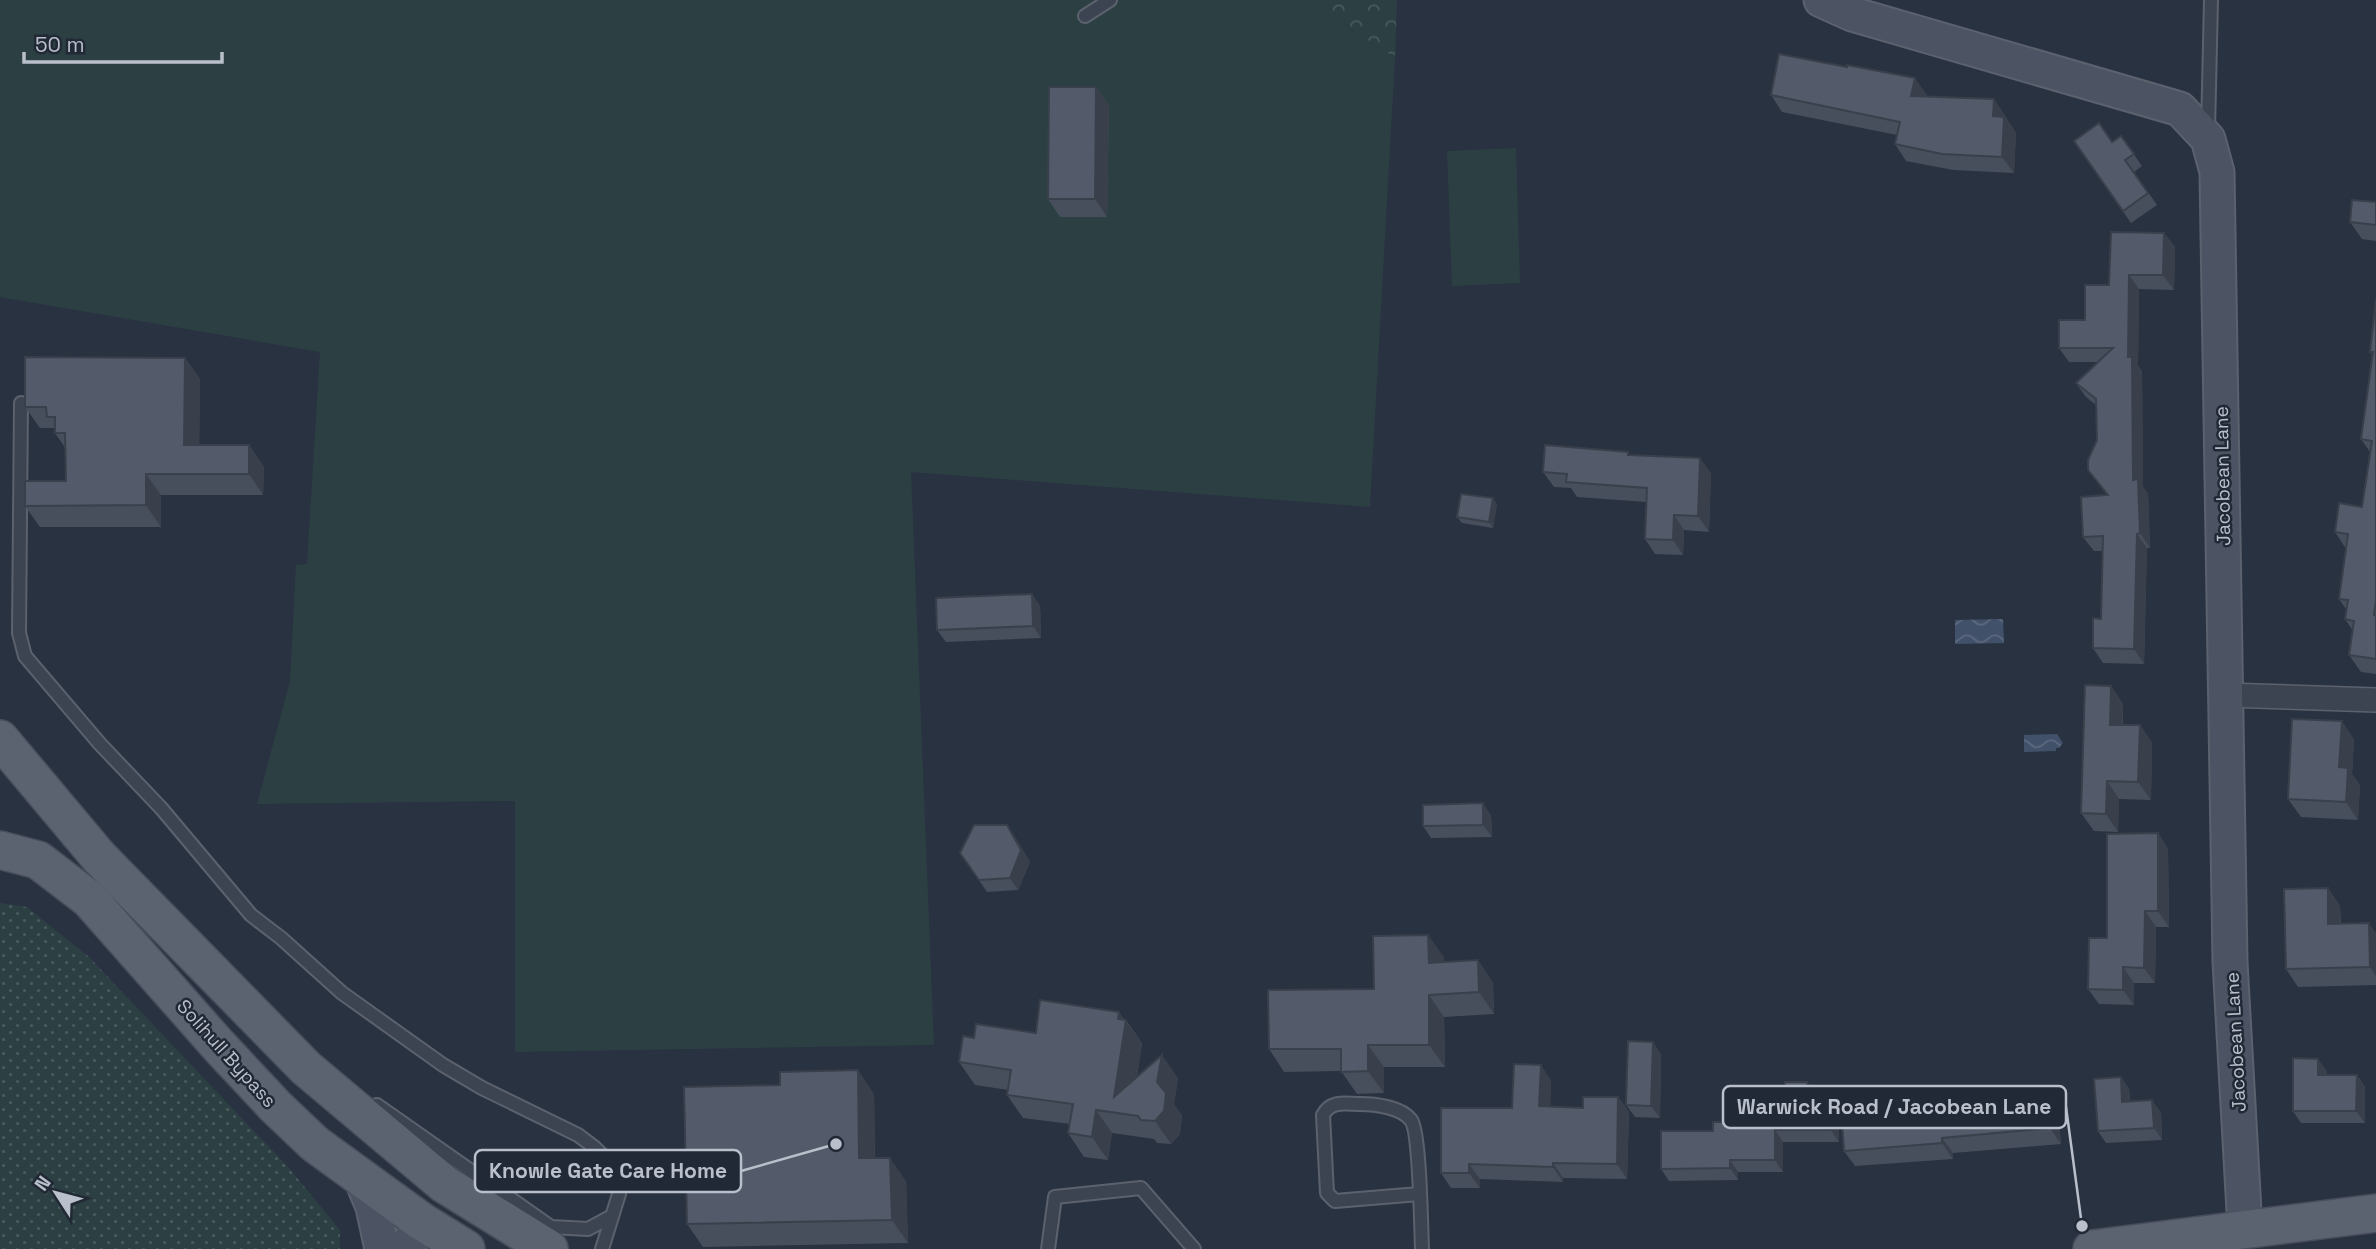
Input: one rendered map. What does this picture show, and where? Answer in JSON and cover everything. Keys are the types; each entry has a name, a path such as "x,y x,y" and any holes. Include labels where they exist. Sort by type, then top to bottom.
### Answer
{"main road":[{"path":"0,739 99,857 306,1068 373,1114 444,1184 549,1249"},
{"name":"Solihull Bypass","path":"0,850 38,860 89,899 275,1106 315,1144 361,1178 414,1235 466,1249"},
{"path":"225,987 260,1046 358,1145 409,1184 419,1199 414,1235"},
{"path":"2092,1249 2376,1213"}],"street":[{"name":"Jacobean Lane","path":"1821,0 1852,14 2180,109 2208,139 2217,172 2231,962 2245,1229"},
{"path":"2225,695 2376,700"},
{"path":"361,1178 373,1207 382,1249"}],"lane":[{"path":"1085,16 1110,0"},
{"path":"2208,139 2211,0"},
{"path":"21,403 19,633 25,656 100,744 161,808 251,915 342,993 443,1065 482,1088 578,1135 615,1168 619,1194 603,1249"},
{"path":"306,1068 347,1087"},
{"path":"1419,1194 1335,1201 1331,1199 1327,1193 1322,1115 1326,1108 1333,1104 1368,1104 1397,1110 1410,1118 1415,1130 1419,1194 1422,1249"},
{"path":"373,1114 551,1227 588,1229 612,1216"},
{"path":"1048,1249 1055,1197 1141,1188 1194,1249"}],"green space":[{"path":"0,0 1307,0 1395,58 1370,507 911,472 934,1045 515,1052 515,801 257,804 290,681 296,565 307,564 320,352 0,297"},
{"path":"1307,0 1397,0 1395,58"},
{"path":"1516,148 1520,283 1452,286 1447,151"},
{"path":"0,903 27,907 89,957 289,1168 340,1230 340,1249 0,1249"}],"water":[{"path":"2003,619 2004,643 1955,644 1955,620"},
{"path":"2057,734 2063,743 2056,751 2024,752 2024,735"}],"building":[{"path":"1779,54 1915,78 1911,96 1994,99 1993,116 2004,117 2002,157 1942,154 1895,144 1900,122 1771,95"},
{"path":"1049,87 1096,87 1095,199 1048,199"},
{"path":"2099,123 2112,142 2121,136 2134,154 2125,160 2148,193 2123,211 2074,141"},
{"path":"2352,200 2376,202 2376,225 2350,222"},
{"path":"2111,232 2164,233 2163,275 2129,275 2128,357 2132,357 2133,480 2138,479 2140,533 2137,534 2134,649 2093,648 2093,618 2101,619 2103,536 2083,537 2081,497 2108,495 2088,470 2088,460 2097,440 2096,399 2076,383 2113,348 2059,348 2059,320 2085,320 2085,285 2109,285"},
{"path":"2376,299 2376,659 2349,655 2354,621 2345,619 2348,600 2339,599 2348,534 2335,532 2339,503 2362,507 2372,441 2361,439 2373,352 2370,352"},
{"path":"25,357 185,358 184,445 249,445 249,474 146,474 146,505 25,506 25,481 66,481 65,433 55,433 55,417 47,417 46,407 25,407"},
{"path":"1545,445 1628,452 1628,455 1700,458 1698,516 1674,515 1673,540 1645,539 1647,488 1566,482 1567,474 1543,472"},
{"path":"1461,494 1493,498 1489,522 1457,517"},
{"path":"1032,594 1033,626 937,630 936,598"},
{"path":"2085,685 2111,686 2110,725 2140,725 2138,782 2107,781 2106,814 2081,813"},
{"path":"2292,719 2342,721 2339,767 2348,768 2346,802 2288,799"},
{"path":"1483,803 1483,825 1423,826 1423,805"},
{"path":"974,825 1007,825 1021,850 1010,878 979,880 960,853"},
{"path":"2158,833 2158,911 2145,911 2144,968 2123,967 2123,990 2088,989 2089,938 2107,938 2107,834"},
{"path":"2328,888 2328,924 2369,923 2370,967 2286,969 2284,889"},
{"path":"1428,935 1429,963 1478,960 1479,992 1429,995 1429,1045 1368,1045 1368,1071 1341,1072 1341,1049 1269,1049 1268,990 1374,989 1373,936"},
{"path":"1040,1000 1119,1012 1118,1019 1126,1020 1114,1097 1162,1055 1157,1082 1166,1093 1164,1111 1155,1121 1096,1110 1092,1137 1068,1133 1073,1104 1007,1095 1011,1070 959,1062 963,1036 974,1038 976,1024 1036,1033"},
{"path":"1628,1041 1653,1042 1651,1106 1626,1105"},
{"path":"2293,1058 2318,1059 2318,1075 2357,1075 2356,1111 2293,1111"},
{"path":"1514,1064 1541,1065 1539,1106 1583,1108 1583,1097 1618,1097 1617,1164 1553,1163 1553,1167 1469,1164 1469,1173 1441,1173 1441,1108 1512,1108"},
{"path":"858,1070 859,1158 890,1158 892,1220 687,1224 684,1087 780,1085 780,1072"},
{"path":"2121,1077 2122,1102 2152,1100 2154,1128 2098,1131 2094,1079"},
{"path":"1785,1082 1807,1082 1807,1099 1831,1099 1831,1130 1775,1130 1775,1160 1730,1160 1730,1168 1661,1169 1661,1131 1713,1131 1713,1122 1757,1122 1757,1095 1785,1096"},
{"path":"2047,1094 2050,1128 1942,1138 1942,1143 1844,1151 1841,1108 1940,1102 1940,1108 2007,1103 2006,1098"}],"place":[{"name":"Knowle Gate Care Home","path":"836,1144"},
{"name":"Warwick Road / Jacobean Lane","path":"2082,1226"}]}
